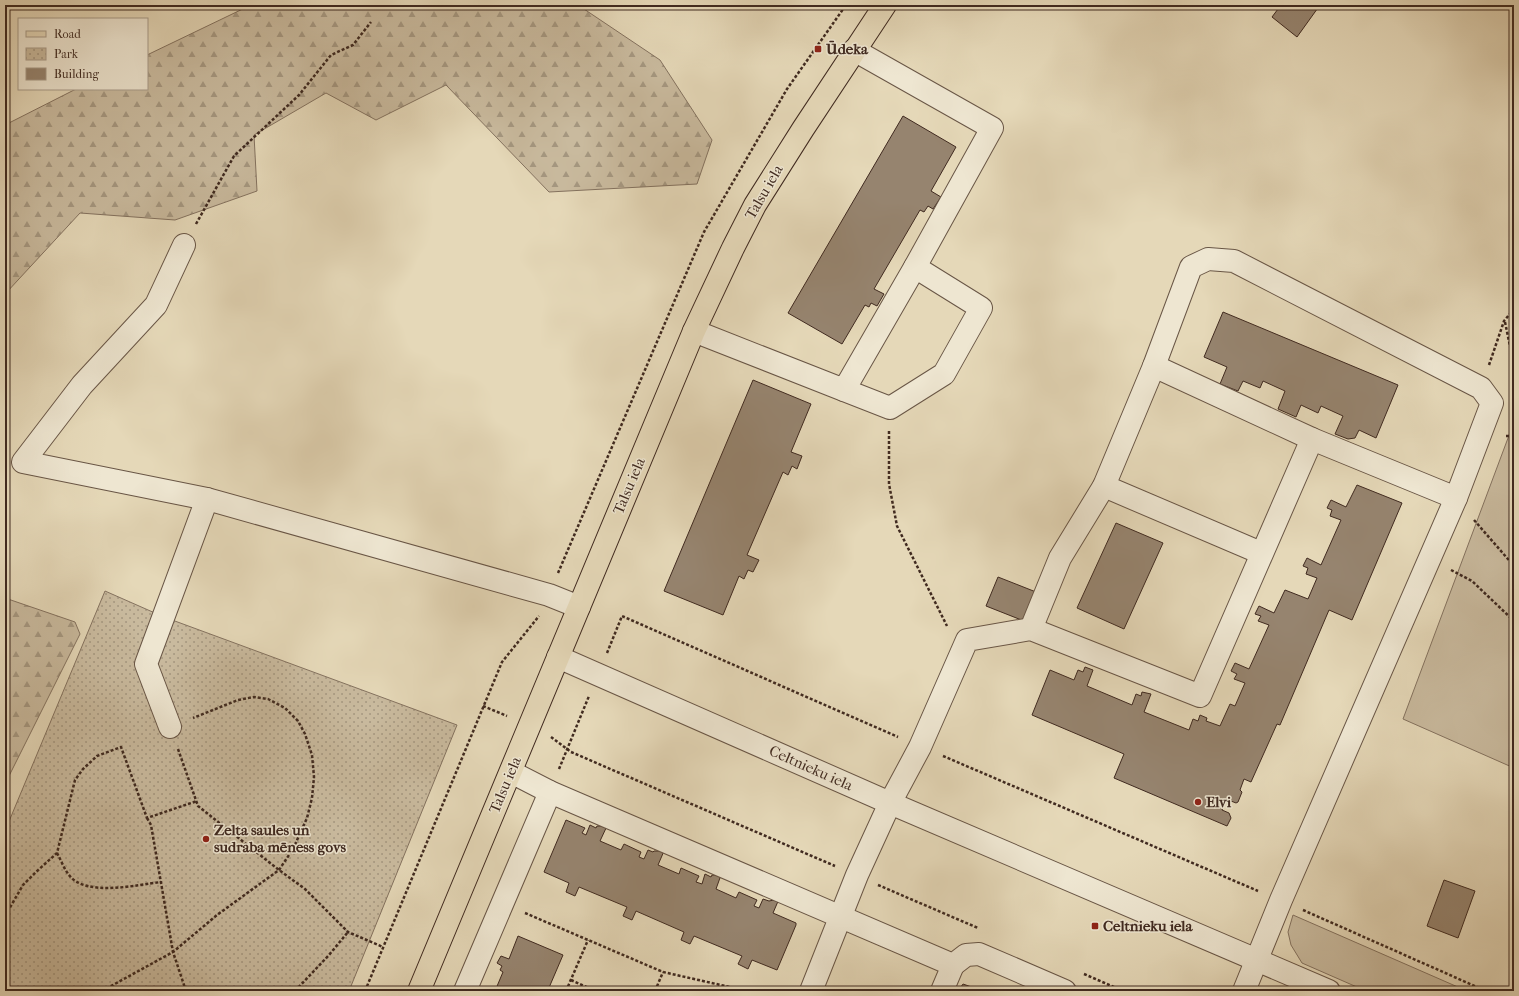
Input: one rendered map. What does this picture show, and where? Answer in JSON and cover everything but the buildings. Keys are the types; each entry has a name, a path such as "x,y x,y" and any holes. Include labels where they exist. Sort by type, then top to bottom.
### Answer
{"main road":[{"name":"Talsu iela","path":"419,991 694,331 733,248 756,205 802,129 854,50 886,5"}],"street":[{"path":"844,390 915,267 992,128 854,50"},
{"path":"184,245 156,305 82,385 23,462 207,499 549,595 579,607"},
{"path":"1031,629 1060,558 1104,486 1154,366 1192,267 1208,258 1234,261 1481,388 1492,403 1456,498 1281,900 1244,991"},
{"path":"694,331 890,408 944,374 981,308 915,267"},
{"path":"1154,366 1312,439 1456,498"},
{"path":"812,990 857,876 890,803 920,747 967,640 1031,629 1200,696 1312,439"},
{"path":"1104,486 1261,554"},
{"path":"170,727 146,664 207,499"},
{"name":"Celtnieku iela","path":"558,657 890,803 1329,991"},
{"path":"511,772 550,792 953,965"},
{"path":"465,991 550,792"},
{"path":"942,991 953,965 966,955 979,954 1065,991"}],"path":[{"path":"365,991 382,947 502,662 538,618 549,595 704,232 788,90 846,5"},
{"path":"184,245 234,156 299,95 331,56 353,45 371,22"},
{"path":"1481,388 1504,321 1514,309"},
{"path":"1504,321 1510,351 1514,355"},
{"path":"890,408 889,484 897,526 961,653"},
{"path":"1456,498 1514,566"},
{"path":"1430,558 1472,581 1514,621"},
{"path":"550,792 622,616 920,747 1281,900 1486,991"},
{"path":"102,991 173,952 217,915 279,870 293,849 307,818 312,798 314,777 312,755 305,734 298,721 285,708 268,699 254,697 238,700 170,727 198,806 279,870 305,888 348,932 382,947"},
{"path":"483,706 553,738 571,752 979,929"},
{"path":"5,916 24,885 57,853 75,780 83,769 97,756 121,747 147,818 151,825 173,952 186,991"},
{"path":"147,818 197,800"},
{"path":"57,853 69,876 79,885 104,888 161,882"},
{"path":"503,903 663,972 733,990 812,990"},
{"path":"295,991 329,955 348,932"},
{"path":"566,991 588,940"},
{"path":"655,991 663,972"},
{"path":"1080,972 1124,991"},
{"path":"571,980 595,991"}],"green space":[{"path":"251,5 578,5 660,60 712,140 697,184 549,192 446,85 376,120 326,93 254,135 257,191 175,220 80,213 6,293 5,297 5,125 74,90 148,90 148,55"},
{"path":"1514,422 1514,768 1403,719"},
{"path":"105,591 164,617 457,725 349,991 5,991 5,831"},
{"path":"5,598 75,622 80,634 5,784"},
{"path":"1293,915 1467,991 1366,991 1302,963 1291,945 1288,932"}],"place":[{"name":"Ūdeka","path":"818,49"},
{"name":"Elvi","path":"1198,802"},
{"name":"Zelta saules un sudraba mēness govs","path":"206,839"},
{"name":"Celtnieku iela","path":"1095,926"}]}
